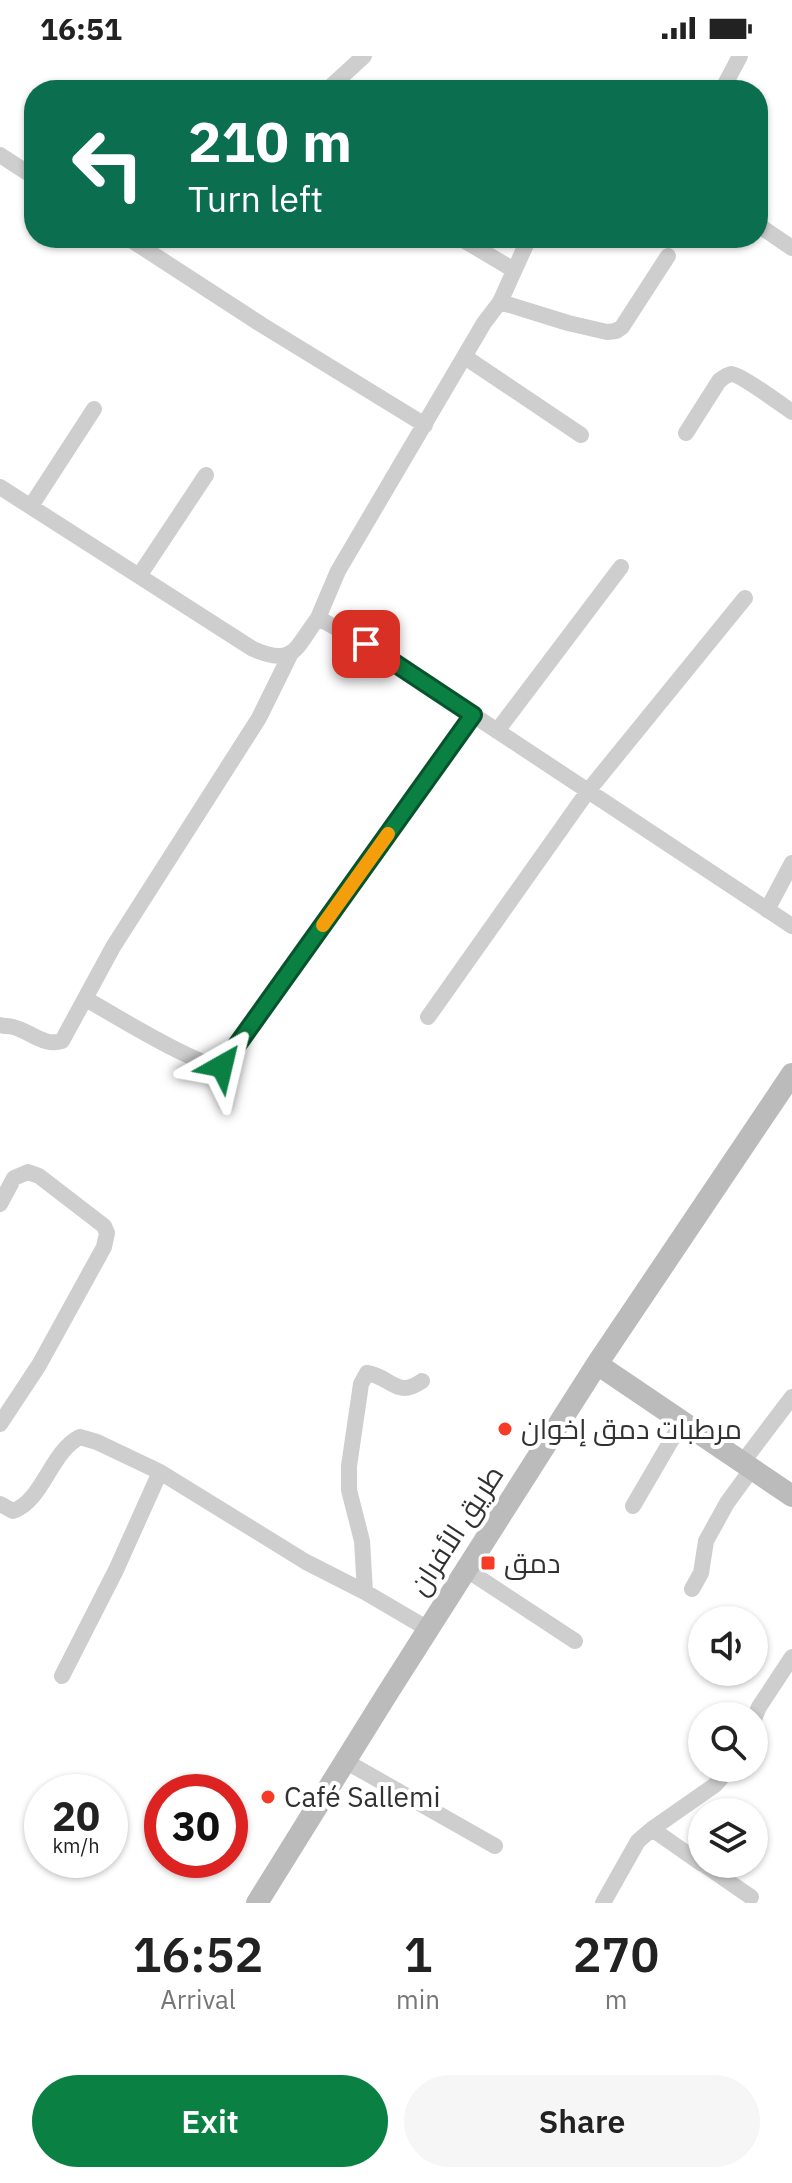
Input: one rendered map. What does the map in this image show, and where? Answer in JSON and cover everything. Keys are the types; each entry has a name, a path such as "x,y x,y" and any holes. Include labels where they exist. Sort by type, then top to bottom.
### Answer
{"main road":[{"name":"طريق الأفران","path":"257,1903 597,1364 792,1074"},
{"path":"597,1364 792,1496"}],"street":[{"path":"338,80 364,56"},
{"path":"727,80 740,56"},
{"path":"0,155 24,171"},
{"path":"768,232 792,248"},
{"path":"143,248 425,425"},
{"path":"477,248 514,270"},
{"path":"0,1025 13,1026 46,1042 58,1043 67,1035 113,947 259,718 291,653 318,618 338,571 484,323 500,302 524,248"},
{"path":"500,302 568,323 607,332 616,331 622,327 668,256"},
{"path":"465,357 581,435"},
{"path":"686,433 719,381 727,375 734,374 792,412"},
{"path":"31,506 94,409"},
{"path":"139,576 206,475"},
{"path":"0,487 253,649 270,656 280,657 291,653"},
{"path":"497,731 621,567"},
{"path":"428,1017 588,791 745,598"},
{"path":"318,618 366,644 792,926"},
{"path":"86,999 170,1047 211,1066 222,1066 473,715"},
{"path":"767,910 792,863"},
{"path":"0,1204 14,1178 28,1172 39,1176 84,1210 104,1226 107,1233 104,1247 39,1365 0,1424"},
{"path":"365,1592 362,1541 349,1490 350,1453 361,1384 367,1373 404,1389 422,1381"},
{"path":"692,1589 701,1573 706,1541 747,1466 792,1397"},
{"path":"633,1506 682,1422"},
{"path":"0,1504 13,1511 20,1509 69,1442 80,1437 160,1472 306,1562 428,1629"},
{"path":"62,1676 116,1570 160,1472"},
{"path":"467,1570 575,1641"},
{"path":"762,1702 792,1657"},
{"path":"345,1761 495,1846"},
{"path":"603,1903 638,1841 718,1782"},
{"path":"652,1829 688,1854"},
{"path":"723,1878 751,1897"}],"slow traffic":[{"path":"323,925 388,834"}],"place":[{"name":"مرطبات دمق إخوان","path":"505,1429"},
{"name":"دمق","path":"488,1563"},
{"name":"Café Sallemi","path":"268,1797"}],"route":[{"path":"222,1066 473,715 366,644"}]}
